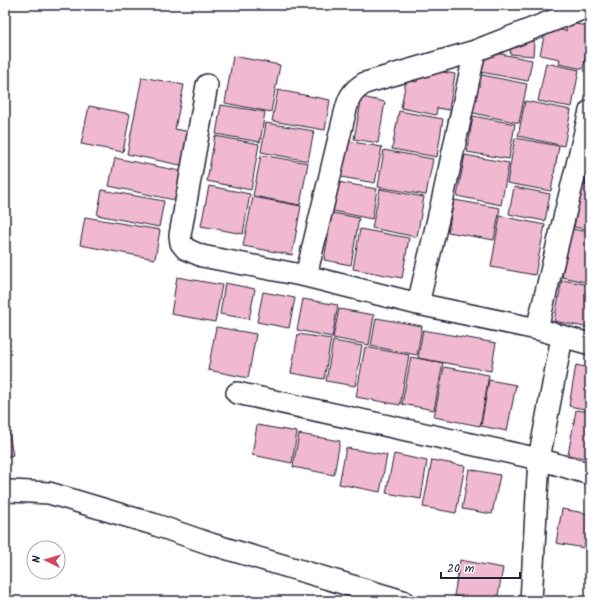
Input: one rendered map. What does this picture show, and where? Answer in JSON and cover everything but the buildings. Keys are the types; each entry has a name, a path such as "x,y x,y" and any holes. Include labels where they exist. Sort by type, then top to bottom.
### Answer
{"street":[{"path":"306,276 349,98 355,89 365,83 475,51 590,6"},
{"path":"418,304 475,51"},
{"path":"207,85 180,235 180,243 186,249 202,256 306,276 418,304 537,330 590,344"},
{"path":"537,330 590,111"},
{"path":"531,601 539,459 562,337"},
{"path":"237,393 539,459 590,474"},
{"path":"5,492 49,493 153,524 241,553 403,601"}]}
